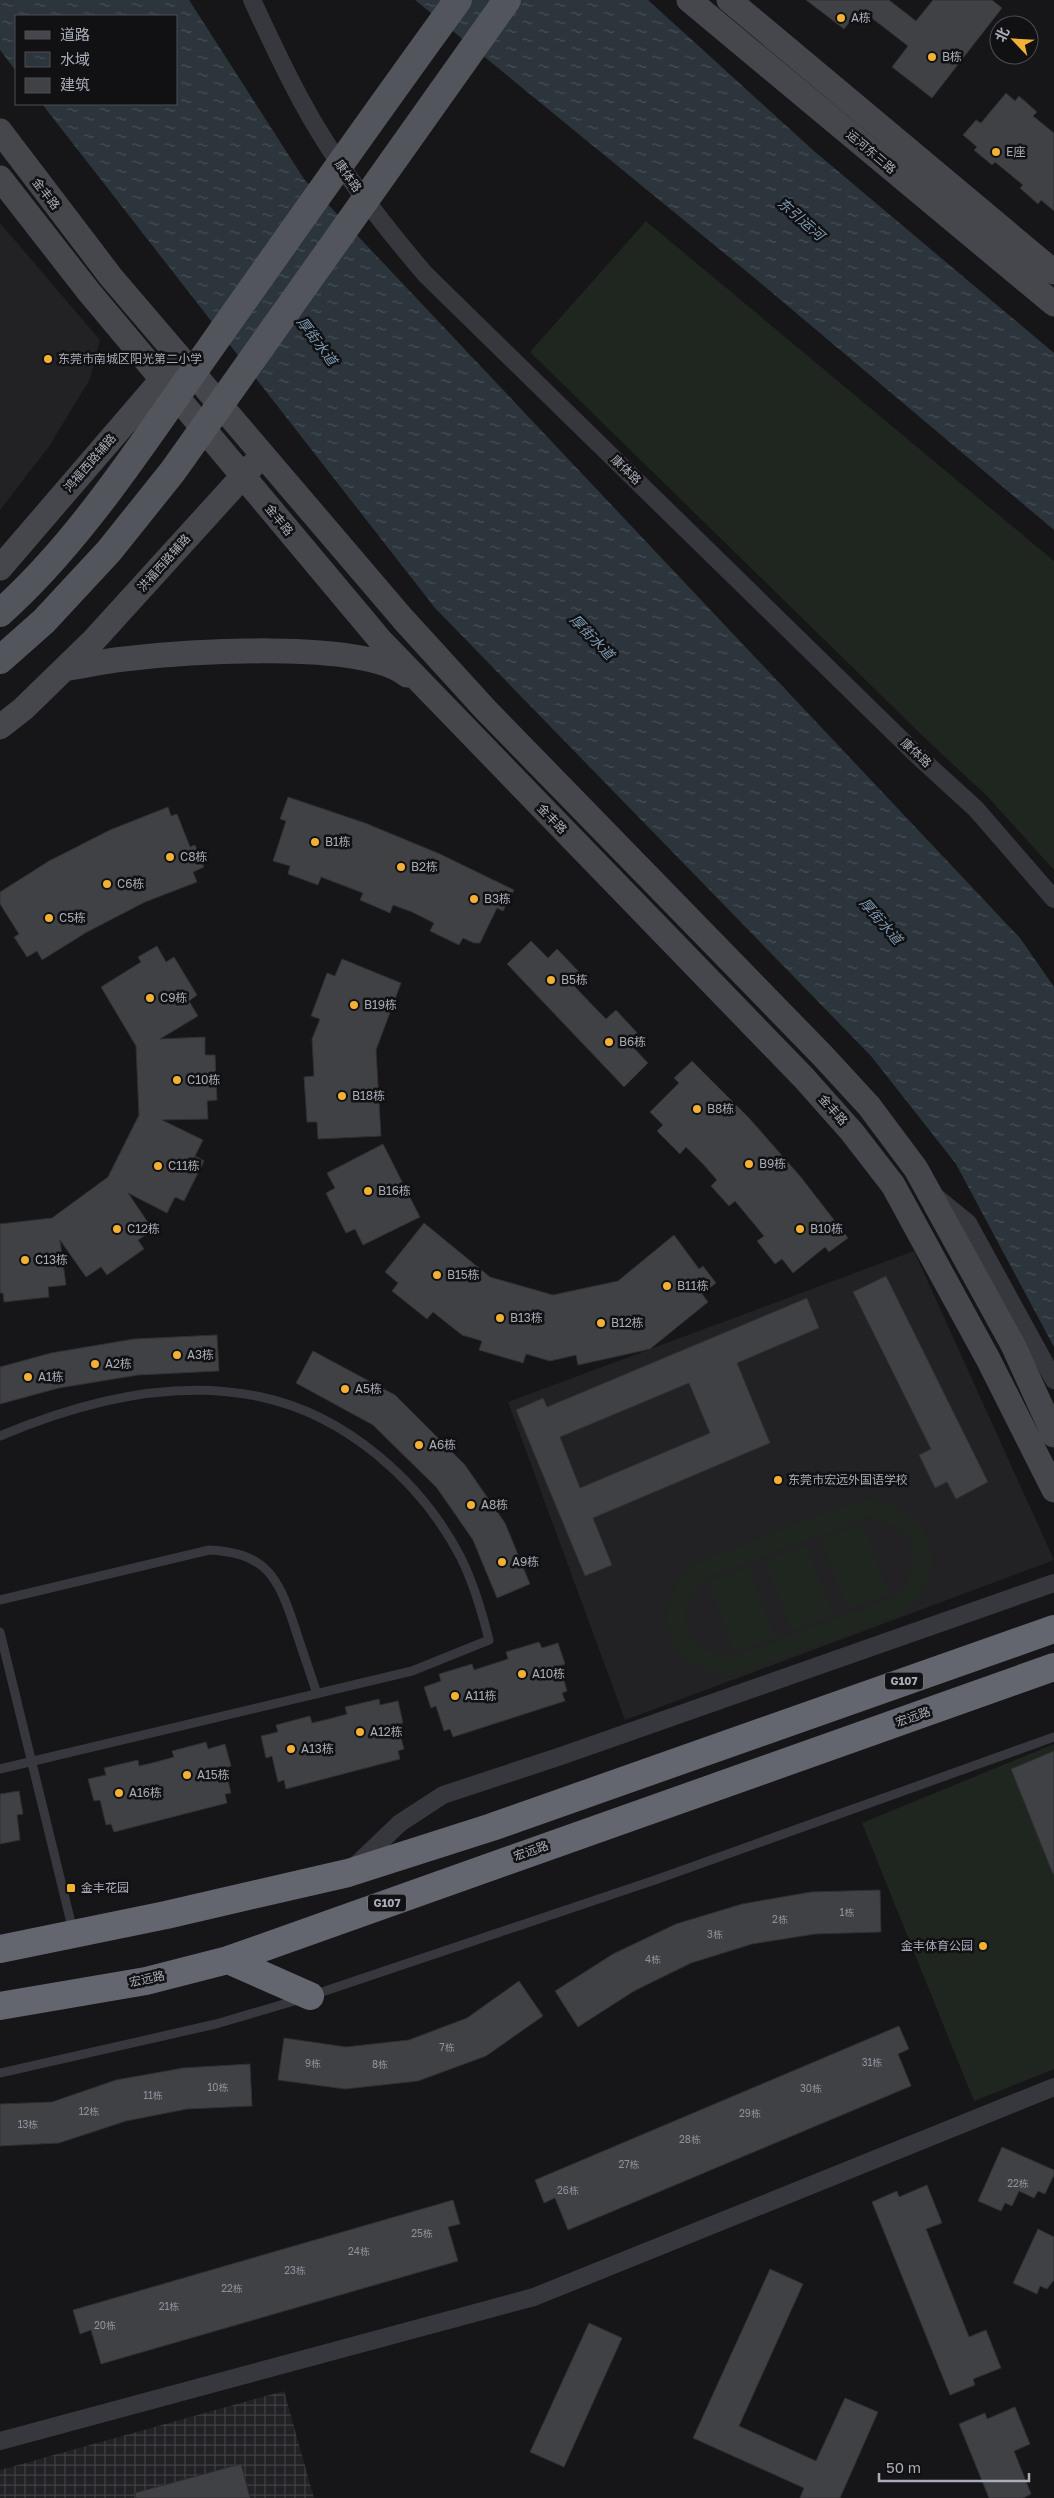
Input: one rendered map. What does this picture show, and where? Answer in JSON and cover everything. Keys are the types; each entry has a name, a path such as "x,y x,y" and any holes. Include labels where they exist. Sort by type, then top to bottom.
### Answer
{"highway":[{"name":"G107","path":"0,1949 348,1873 492,1827 753,1733 1054,1629"},
{"name":"宏远路","path":"0,2006 146,1980 228,1960 1054,1668"},
{"path":"228,1960 310,1996"}],"main road":[{"path":"0,613 80,527 140,447 458,0"},
{"path":"0,660 44,621 108,551 173,471 507,0"}],"street":[{"name":"康体路","path":"252,0 282,64 329,148 390,234 424,274 918,756 976,809 1054,899"},
{"name":"运河东三路","path":"688,0 1054,304"},
{"name":"运河东三路","path":"729,0 1054,272"},
{"name":"金丰路","path":"0,131 111,277 403,619 485,710 822,1055 869,1106 916,1169 929,1192 1013,1345 1054,1435"},
{"name":"金丰路","path":"0,178 88,292 362,620 429,692 804,1078 852,1132 893,1185 988,1359 1054,1490"},
{"name":"鸿福西路辅路","path":"0,568 180,359"},
{"name":"洪福西路辅路","path":"64,669 94,640 262,456"},
{"path":"0,727 23,709 64,669 123,659 230,651 323,653 372,660 394,668 402,671 429,692"},
{"path":"929,1192 968,1223 1054,1379"},
{"path":"348,1873 400,1823 443,1794 562,1756 1054,1583"},
{"path":"0,2441 534,2297 1054,2087"}],"lane":[{"path":"0,1436 39,1419 83,1406 128,1397 217,1391 262,1397 304,1410 343,1430 379,1457 411,1487 438,1520 456,1550 478,1598 489,1640 412,1671 0,1769"},
{"path":"0,1600 209,1550 231,1551 252,1559 270,1573 283,1592 317,1694"},
{"path":"0,1632 74,1934"},
{"path":"0,2073 216,2024 310,1996 655,1880 1054,1737"}],"shaded area":[{"path":"646,221 1054,561 1054,870 988,797 930,743 530,352"},
{"name":"东莞市南城区阳光第二小学","path":"0,223 100,340 90,379 48,448 0,510"},
{"name":"东莞市宏远外国语学校","path":"914,1251 1054,1560 625,1720 508,1402"},
{"path":"865,1500 890,1504 909,1514 922,1529 930,1547 931,1566 926,1586 913,1603 893,1618 734,1676 711,1672 693,1664 679,1651 671,1636 667,1618 670,1600 678,1582 693,1564 851,1503","holes":["867,1518 883,1521 896,1527 911,1546 912,1571 906,1584 896,1596 732,1657 716,1655 703,1649 694,1640 688,1629 686,1617 687,1604 693,1591 703,1579"]},
{"path":"863,1523 889,1594 847,1609 821,1539"},
{"path":"807,1545 833,1615 791,1631 765,1560"},
{"path":"749,1566 775,1637 734,1652 708,1582"},
{"name":"金丰体育公园","path":"1054,1744 1054,2069 974,2101 862,1823"},
{"path":"284,2391 314,2498 0,2498 0,2470"}],"water":[{"name":"厚街水道","path":"0,0 189,0 304,179 1020,938 1054,987 1054,1347 956,1164 871,1056 435,608 43,105 178,105 178,15 15,15 15,70 0,50"},
{"name":"东引运河","path":"415,0 648,0 814,151 1054,353 1054,530 757,280"}],"building":[{"path":"806,0 889,0 916,21 933,0 992,0 1002,8 997,15 989,15 989,25 932,98 892,67 908,46 860,9 844,29"},
{"name":"E座","path":"1006,93 1015,101 1019,96 1037,112 1033,116 1054,133 1054,211 1041,200 1038,204 1020,188 1023,185 995,162 992,165 974,150 977,147 963,135 976,120 981,123"},
{"path":"288,797 365,823 440,854 514,890 503,911 497,908 480,943 474,943 463,938 459,945 430,931 434,923 412,912 393,905 390,913 360,900 363,893 321,877 318,885 288,874 290,866 273,861 286,821 280,819"},
{"path":"168,807 171,816 177,814 190,847 195,845 204,867 193,872 197,882 145,902 87,932 42,960 37,951 27,957 14,937 19,934 0,904 0,892 49,861 110,830"},
{"path":"531,941 548,958 557,949 583,976 573,985 606,1019 616,1010 641,1037 632,1046 648,1063 624,1087 507,964"},
{"path":"157,946 166,962 174,957 197,995 189,1001 198,1016 160,1039 205,1037 205,1055 215,1055 217,1100 207,1101 208,1119 162,1120 203,1140 195,1156 204,1161 184,1201 175,1197 167,1213 128,1193 153,1230 138,1240 144,1249 107,1275 101,1267 86,1277 60,1240 66,1285 48,1287 49,1297 4,1302 3,1293 0,1293 0,1224 52,1218 108,1177 139,1115 136,1046 101,987 141,962 138,957"},
{"path":"342,959 401,983 376,1050 381,1136 318,1139 317,1122 307,1122 304,1077 314,1076 312,1039 320,1019 311,1016 327,973 335,976"},
{"path":"692,1061 749,1118 800,1176 848,1238 829,1252 825,1247 793,1273 782,1259 775,1264 757,1241 764,1236 735,1201 729,1206 711,1186 717,1180 703,1164 686,1147 680,1154 657,1131 663,1125 650,1112 679,1083 674,1078"},
{"name":"B16栋","path":"383,1144 420,1217 363,1245 355,1229 346,1233 326,1193 335,1188 327,1173"},
{"path":"424,1223 490,1277 553,1295 618,1281 674,1235 699,1269 703,1266 716,1283 702,1294 708,1302 650,1349 578,1365 576,1355 550,1361 526,1354 523,1363 479,1350 482,1341 462,1335 433,1312 427,1319 392,1291 398,1283 385,1272"},
{"path":"886,1276 988,1482 956,1499 947,1482 935,1488 919,1455 931,1449 853,1292"},
{"path":"807,1298 819,1328 737,1363 770,1443 593,1518 612,1565 585,1576 516,1410 543,1398 547,1407","holes":["689,1383 710,1433 580,1488 560,1437"]},
{"path":"217,1335 219,1371 138,1375 59,1388 0,1404 0,1367 51,1353 134,1339"},
{"path":"313,1351 395,1395 465,1465 505,1523 530,1584 497,1598 473,1540 437,1488 373,1425 296,1383"},
{"path":"539,1642 542,1648 558,1643 565,1664 560,1666 567,1691 562,1693 565,1701 453,1737 450,1729 444,1731 436,1706 431,1708 424,1687 441,1681 439,1674 472,1664 474,1670 508,1659 506,1652"},
{"path":"379,1699 380,1705 398,1701 403,1723 397,1724 404,1749 398,1751 400,1759 286,1789 284,1780 278,1782 272,1756 266,1758 261,1736 278,1732 276,1725 310,1716 312,1723 329,1719 347,1714 345,1707"},
{"path":"206,1742 208,1749 225,1744 231,1766 225,1768 231,1793 225,1794 227,1803 114,1832 111,1824 106,1825 100,1800 94,1801 88,1779 106,1775 104,1768 138,1760 139,1766 156,1762 174,1757 172,1751"},
{"path":"1054,1751 1054,1874 1053,1874 1011,1769"},
{"path":"19,1791 23,1814 17,1815 20,1840 0,1844 0,1794"},
{"path":"880,1890 881,1932 815,1934 752,1944 691,1963 634,1991 578,2027 555,1991 613,1954 676,1924 742,1904 811,1892"},
{"path":"519,1981 543,2016 486,2056 418,2081 345,2089 278,2080 284,2038 346,2047 409,2040 467,2018"},
{"path":"899,2026 909,2049 898,2054 911,2086 568,2230 555,2198 544,2203 535,2180"},
{"path":"250,2064 252,2106 187,2109 126,2121 59,2143 0,2146 0,2104 52,2102 116,2080 183,2068"},
{"path":"1002,2147 1054,2170 1054,2175 1045,2194 1038,2191 1034,2198 1019,2191 1012,2206 1005,2203 1001,2211 978,2201"},
{"path":"927,2185 942,2223 926,2229 969,2337 986,2330 1001,2368 973,2379 975,2385 950,2395 872,2202 897,2191 899,2197"},
{"path":"453,2200 460,2224 448,2227 458,2261 101,2364 91,2330 80,2334 73,2310"},
{"path":"1038,2229 1054,2237 1054,2280 1047,2289 1040,2286 1037,2294 1013,2283"},
{"path":"770,2269 803,2284 739,2426 816,2461 845,2398 878,2412 840,2498 800,2498 804,2488 693,2438"},
{"path":"589,2323 622,2338 564,2467 530,2452"},
{"path":"1015,2407 1030,2444 1014,2451 1031,2494 1023,2498 989,2498 959,2424 985,2413 987,2419"},
{"path":"241,2464 250,2498 136,2498 135,2493"}],"place":[{"name":"A栋","path":"841,18"},
{"name":"B栋","path":"932,57"},
{"name":"E座","path":"996,152"},
{"name":"东莞市南城区阳光第二小学","path":"48,359"},
{"name":"B1栋","path":"315,842"},
{"name":"C8栋","path":"170,857"},
{"name":"B2栋","path":"401,867"},
{"name":"C6栋","path":"107,884"},
{"name":"B3栋","path":"474,899"},
{"name":"C5栋","path":"49,918"},
{"name":"B5栋","path":"551,980"},
{"name":"C9栋","path":"150,998"},
{"name":"B19栋","path":"354,1005"},
{"name":"B6栋","path":"609,1042"},
{"name":"C10栋","path":"177,1080"},
{"name":"B18栋","path":"342,1096"},
{"name":"B8栋","path":"697,1109"},
{"name":"B9栋","path":"749,1164"},
{"name":"C11栋","path":"158,1166"},
{"name":"B16栋","path":"368,1191"},
{"name":"C12栋","path":"117,1229"},
{"name":"B10栋","path":"800,1229"},
{"name":"C13栋","path":"25,1260"},
{"name":"B15栋","path":"437,1275"},
{"name":"B11栋","path":"667,1286"},
{"name":"B13栋","path":"500,1318"},
{"name":"B12栋","path":"601,1323"},
{"name":"A3栋","path":"177,1355"},
{"name":"A2栋","path":"95,1364"},
{"name":"A1栋","path":"28,1377"},
{"name":"A5栋","path":"345,1389"},
{"name":"A6栋","path":"419,1445"},
{"name":"东莞市宏远外国语学校","path":"778,1480"},
{"name":"A8栋","path":"471,1505"},
{"name":"A9栋","path":"502,1562"},
{"name":"A10栋","path":"522,1674"},
{"name":"A11栋","path":"455,1696"},
{"name":"A12栋","path":"360,1732"},
{"name":"A13栋","path":"291,1749"},
{"name":"A15栋","path":"187,1775"},
{"name":"A16栋","path":"119,1793"},
{"name":"金丰花园","path":"71,1888"},
{"name":"金丰体育公园","path":"983,1946"}]}
